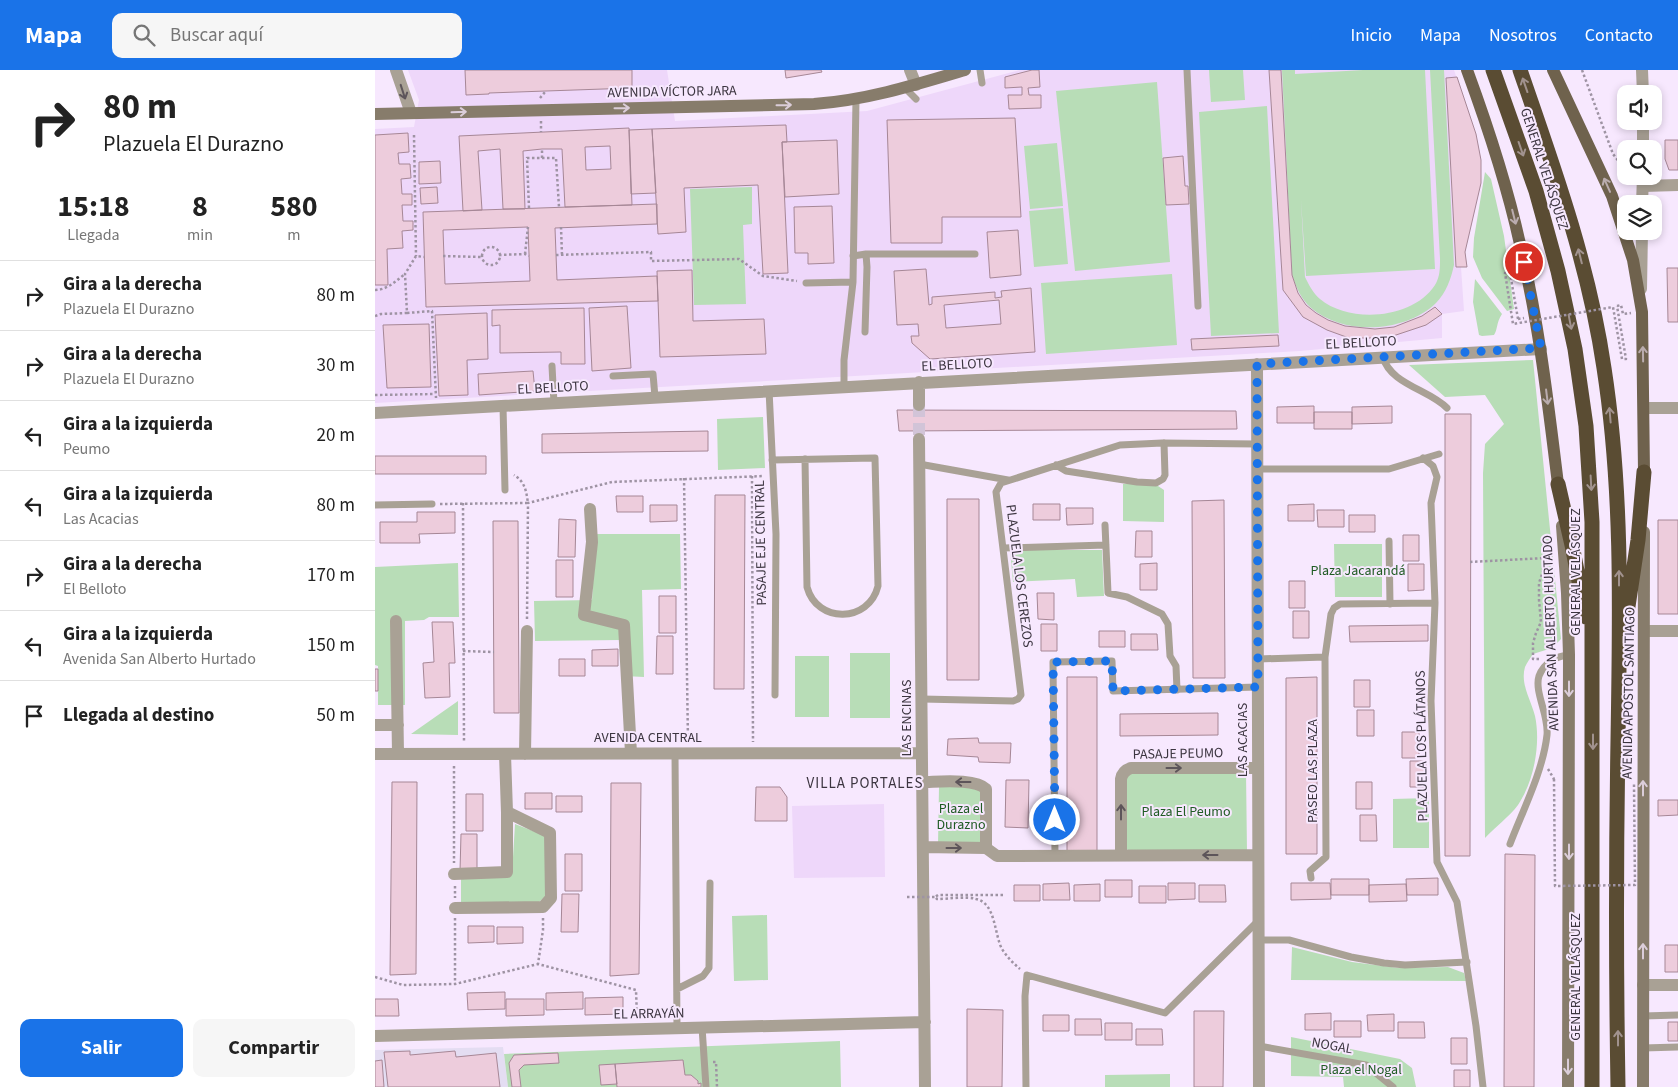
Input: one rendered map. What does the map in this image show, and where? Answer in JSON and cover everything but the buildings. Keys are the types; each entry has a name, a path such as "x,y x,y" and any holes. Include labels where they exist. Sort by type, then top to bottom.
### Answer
{"highway":[{"name":"GENERAL VELÁSQUEZ","path":"1493,70 1536,191 1548,231 1577,358 1586,426 1591,490 1593,658 1592,1087"},
{"name":"GENERAL VELÁSQUEZ","path":"1520,70 1578,247 1604,365 1613,437 1619,576 1618,1087"},
{"path":"1619,661 1638,540 1644,472"},
{"path":"1557,484 1578,574 1593,658"}],"main road":[{"name":"AVENIDA VÍCTOR JARA","path":"375,114 793,105 856,99 911,87 965,70"},
{"name":"AVENIDA SAN ALBERTO HURTADO","path":"1467,70 1498,160 1528,280 1541,348 1565,557 1569,655 1568,1087"},
{"path":"1553,70 1603,176 1619,216 1633,260 1641,305"},
{"name":"AVENIDA APOSTOL SANTIAGO","path":"1641,305 1644,408 1645,631 1643,1087"}],"street":[{"path":"396,70 411,113"},
{"path":"910,70 911,87"},
{"path":"1642,70 1643,85"},
{"path":"1662,183 1678,185"},
{"path":"1641,305 1642,240"},
{"name":"EL BELLOTO","path":"375,413 1541,348"},
{"name":"LAS ACACIAS","path":"1257,364 1259,1087"},
{"path":"919,382 919,405"},
{"path":"1644,408 1678,408"},
{"name":"LAS ENCINAS","path":"919,439 925,1087"},
{"path":"590,509 592,542 585,615 624,625 631,754"},
{"path":"396,621 398,754"},
{"path":"525,754 527,631"},
{"path":"1645,631 1678,631"},
{"path":"375,725 398,725"},
{"name":"AVENIDA CENTRAL","path":"375,754 922,753"},
{"path":"455,874 507,872 505,754"},
{"name":"PASAJE PEUMO","path":"1121,855 1121,779 1122,774 1126,770 1131,768 1258,768"},
{"path":"922,782 974,782 984,786 986,789 986,848"},
{"path":"455,908 543,907 551,898 550,833 507,812"},
{"path":"923,848 986,848 997,856 1258,855"},
{"path":"1643,985 1678,985"},
{"name":"EL ARRAYÁN","path":"375,1036 925,1022"}],"lane":[{"path":"981,70 982,83"},
{"path":"1187,70 1198,306"},
{"path":"911,87 916,99"},
{"path":"844,386 844,360 853,282 856,99"},
{"path":"853,256 866,254 975,254"},
{"path":"865,332 866,254"},
{"path":"806,283 853,282"},
{"path":"1383,357 1385,364 1402,380 1412,387 1436,398 1447,408"},
{"path":"552,366 554,403"},
{"path":"613,376 653,374 655,397"},
{"name":"PASAJE EJE CENTRAL","path":"769,390 776,534 775,695"},
{"path":"503,406 505,490"},
{"path":"919,464 1009,480 1120,445 1165,443 1257,444"},
{"path":"1056,465 1066,471 1137,482 1156,483 1163,479 1165,475 1165,443"},
{"path":"1257,468 1389,469 1439,454"},
{"path":"772,460 805,459 875,458 878,586 875,597 869,605 859,611 846,614 830,612 820,608 808,594 805,459"},
{"name":"PLAZUELA LOS PLÁTANOS","path":"1423,458 1433,466 1437,477 1431,503 1435,602 1431,701 1437,862 1457,902 1467,962 1483,1087"},
{"name":"PLAZUELA LOS CEREZOS","path":"922,699 1013,701 1021,695 996,492 1001,483 1009,480"},
{"path":"375,505 432,504"},
{"path":"1105,525 1108,593 1127,597 1162,614 1166,618 1169,624 1170,656 1176,666 1177,690"},
{"path":"1389,541 1390,604"},
{"path":"1004,548 1106,545"},
{"path":"1258,659 1325,657 1331,614 1334,608 1340,604 1435,602"},
{"path":"1510,844 1543,758 1547,728 1538,681 1542,670 1551,660 1569,655"},
{"name":"PASEO LAS PLAZA","path":"1311,878 1310,871 1326,857 1325,657"},
{"path":"1055,855 1053,662 1112,661 1113,691 1258,687"},
{"path":"675,754 677,1028"},
{"path":"677,989 703,976 709,968 710,883"},
{"path":"1026,1087 1025,996 1027,975 1165,1014 1259,921"},
{"path":"1259,940 1289,940 1351,957 1390,963 1467,962"},
{"path":"1643,1016 1678,1015"},
{"path":"702,1027 706,1087"},
{"name":"NOGAL","path":"1259,1046 1366,1065 1393,1087"},
{"path":"1643,1048 1678,1047"}],"path":[{"path":"1582,70 1613,154 1617,159"},
{"path":"375,290 393,284 405,274 416,256 414,135"},
{"path":"542,150 542,158"},
{"path":"529,208 527,158 556,158 559,207"},
{"path":"525,254 528,227"},
{"path":"561,227 562,255"},
{"path":"490,248 497,249 499,256 497,261 492,264 485,263 482,256 484,250 490,248"},
{"path":"556,255 651,252 651,261 739,259 763,276 806,283"},
{"path":"499,256 525,254 529,256"},
{"path":"416,256 424,257"},
{"path":"443,256 482,256"},
{"path":"1518,319 1510,273 1505,274 1513,324 1613,307 1621,360 1626,359 1617,306 1621,305 1623,314 1641,305"},
{"path":"405,274 407,313"},
{"path":"375,316 432,311 436,409"},
{"path":"375,395 435,394"},
{"path":"505,468 524,484 529,503 527,631"},
{"path":"751,476 753,753"},
{"path":"432,504 529,503 612,482 773,476"},
{"path":"684,478 688,753"},
{"path":"463,503 464,754"},
{"path":"1470,562 1565,557"},
{"path":"1545,558 1539,583 1541,622 1533,644 1533,659 1551,660"},
{"path":"463,651 494,652"},
{"path":"1554,779 1555,886 1635,885 1634,784"},
{"path":"935,897 938,895 1003,895"},
{"path":"907,897 977,899 989,906 1003,950 1011,961 1027,975"},
{"path":"538,964 543,930 543,907"},
{"path":"375,976 403,985 455,984 538,964 636,990 637,1029"}],"shaded area":[{"path":"408,70 667,70 675,121 867,111 1020,70 1454,70 1476,134 1481,160 1481,183 1465,252 1467,267 1461,267 1464,311 1442,314 1442,338 1300,351 375,403 375,129 414,127 419,100"},
{"path":"884,804 885,877 794,878 792,806"},
{"path":"503,1047 508,1087 375,1087 375,1050"}],"green space":[{"path":"1209,70 1243,70 1245,100 1211,102"},
{"path":"1282,70 1295,70 1295,74 1363,70 1425,70 1435,269 1306,276 1301,200 1305,277 1308,283 1320,299 1333,307 1364,315 1397,311 1412,305 1425,296 1438,279 1440,259 1430,70 1444,70 1454,265 1450,281 1443,295 1423,313 1392,325 1357,327 1325,317 1311,308 1302,297 1292,275"},
{"path":"1157,82 1170,262 1075,271 1056,91"},
{"path":"1267,106 1279,333 1211,336 1199,112"},
{"path":"1057,143 1063,206 1030,209 1024,146"},
{"path":"1485,172 1491,179 1504,236 1514,309 1507,311 1482,278 1473,257 1474,238"},
{"path":"752,187 752,224 743,225 746,304 694,305 690,189"},
{"path":"1063,208 1068,264 1034,267 1029,211"},
{"path":"1172,274 1177,345 1046,354 1041,283"},
{"path":"1475,279 1502,314 1494,335 1479,335 1473,302"},
{"path":"1533,360 1561,639 1552,648 1533,654 1525,667 1525,686 1537,727 1535,762 1528,785 1518,805 1485,838 1483,473 1485,444 1504,424 1485,395 1445,397 1409,365"},
{"path":"763,417 765,468 718,470 717,419"},
{"path":"1123,484 1155,484 1164,490 1164,522 1123,521"},
{"path":"596,534 680,534 681,589 642,590 644,677 624,676 621,640 535,641 534,601 592,600"},
{"name":"Plaza Jacarandá","path":"1334,544 1382,544 1382,597 1335,597"},
{"path":"1010,550 1102,550 1104,596 1077,597 1075,579 1013,582"},
{"path":"458,563 459,617 429,617 424,620 405,621 405,705 378,705 378,666 375,665 375,567"},
{"path":"850,653 890,653 890,718 850,718"},
{"path":"795,656 829,656 829,717 795,717"},
{"path":"458,701 458,735 411,734"},
{"name":"Plaza El Peumo","path":"1130,772 1246,772 1247,852 1129,852 1125,846 1124,780"},
{"name":"Plaza el Durazno","path":"974,786 983,790 983,844 938,845 939,787"},
{"path":"1429,798 1429,848 1393,848 1393,799"},
{"path":"515,824 546,836 548,894 539,902 461,903 461,875 512,874"},
{"path":"767,915 768,980 734,981 732,916"},
{"path":"1292,947 1352,962 1399,968 1448,967 1464,973 1466,981 1291,980"},
{"name":"Plaza el Nogal","path":"1291,1037 1400,1059 1412,1068 1416,1087 1344,1087 1343,1077 1291,1076"},
{"path":"840,1041 841,1087 508,1087 504,1054"},
{"path":"1170,1074 1170,1087 1105,1087 1105,1075"}],"tunnel":[{"path":"919,405 919,439"}],"district":[{"name":"VILLA PORTALES","path":"865,783"}],"route":[{"path":"1055,820 1053,662 1112,661 1113,691 1258,687 1257,364 1541,348 1524,262"}]}
